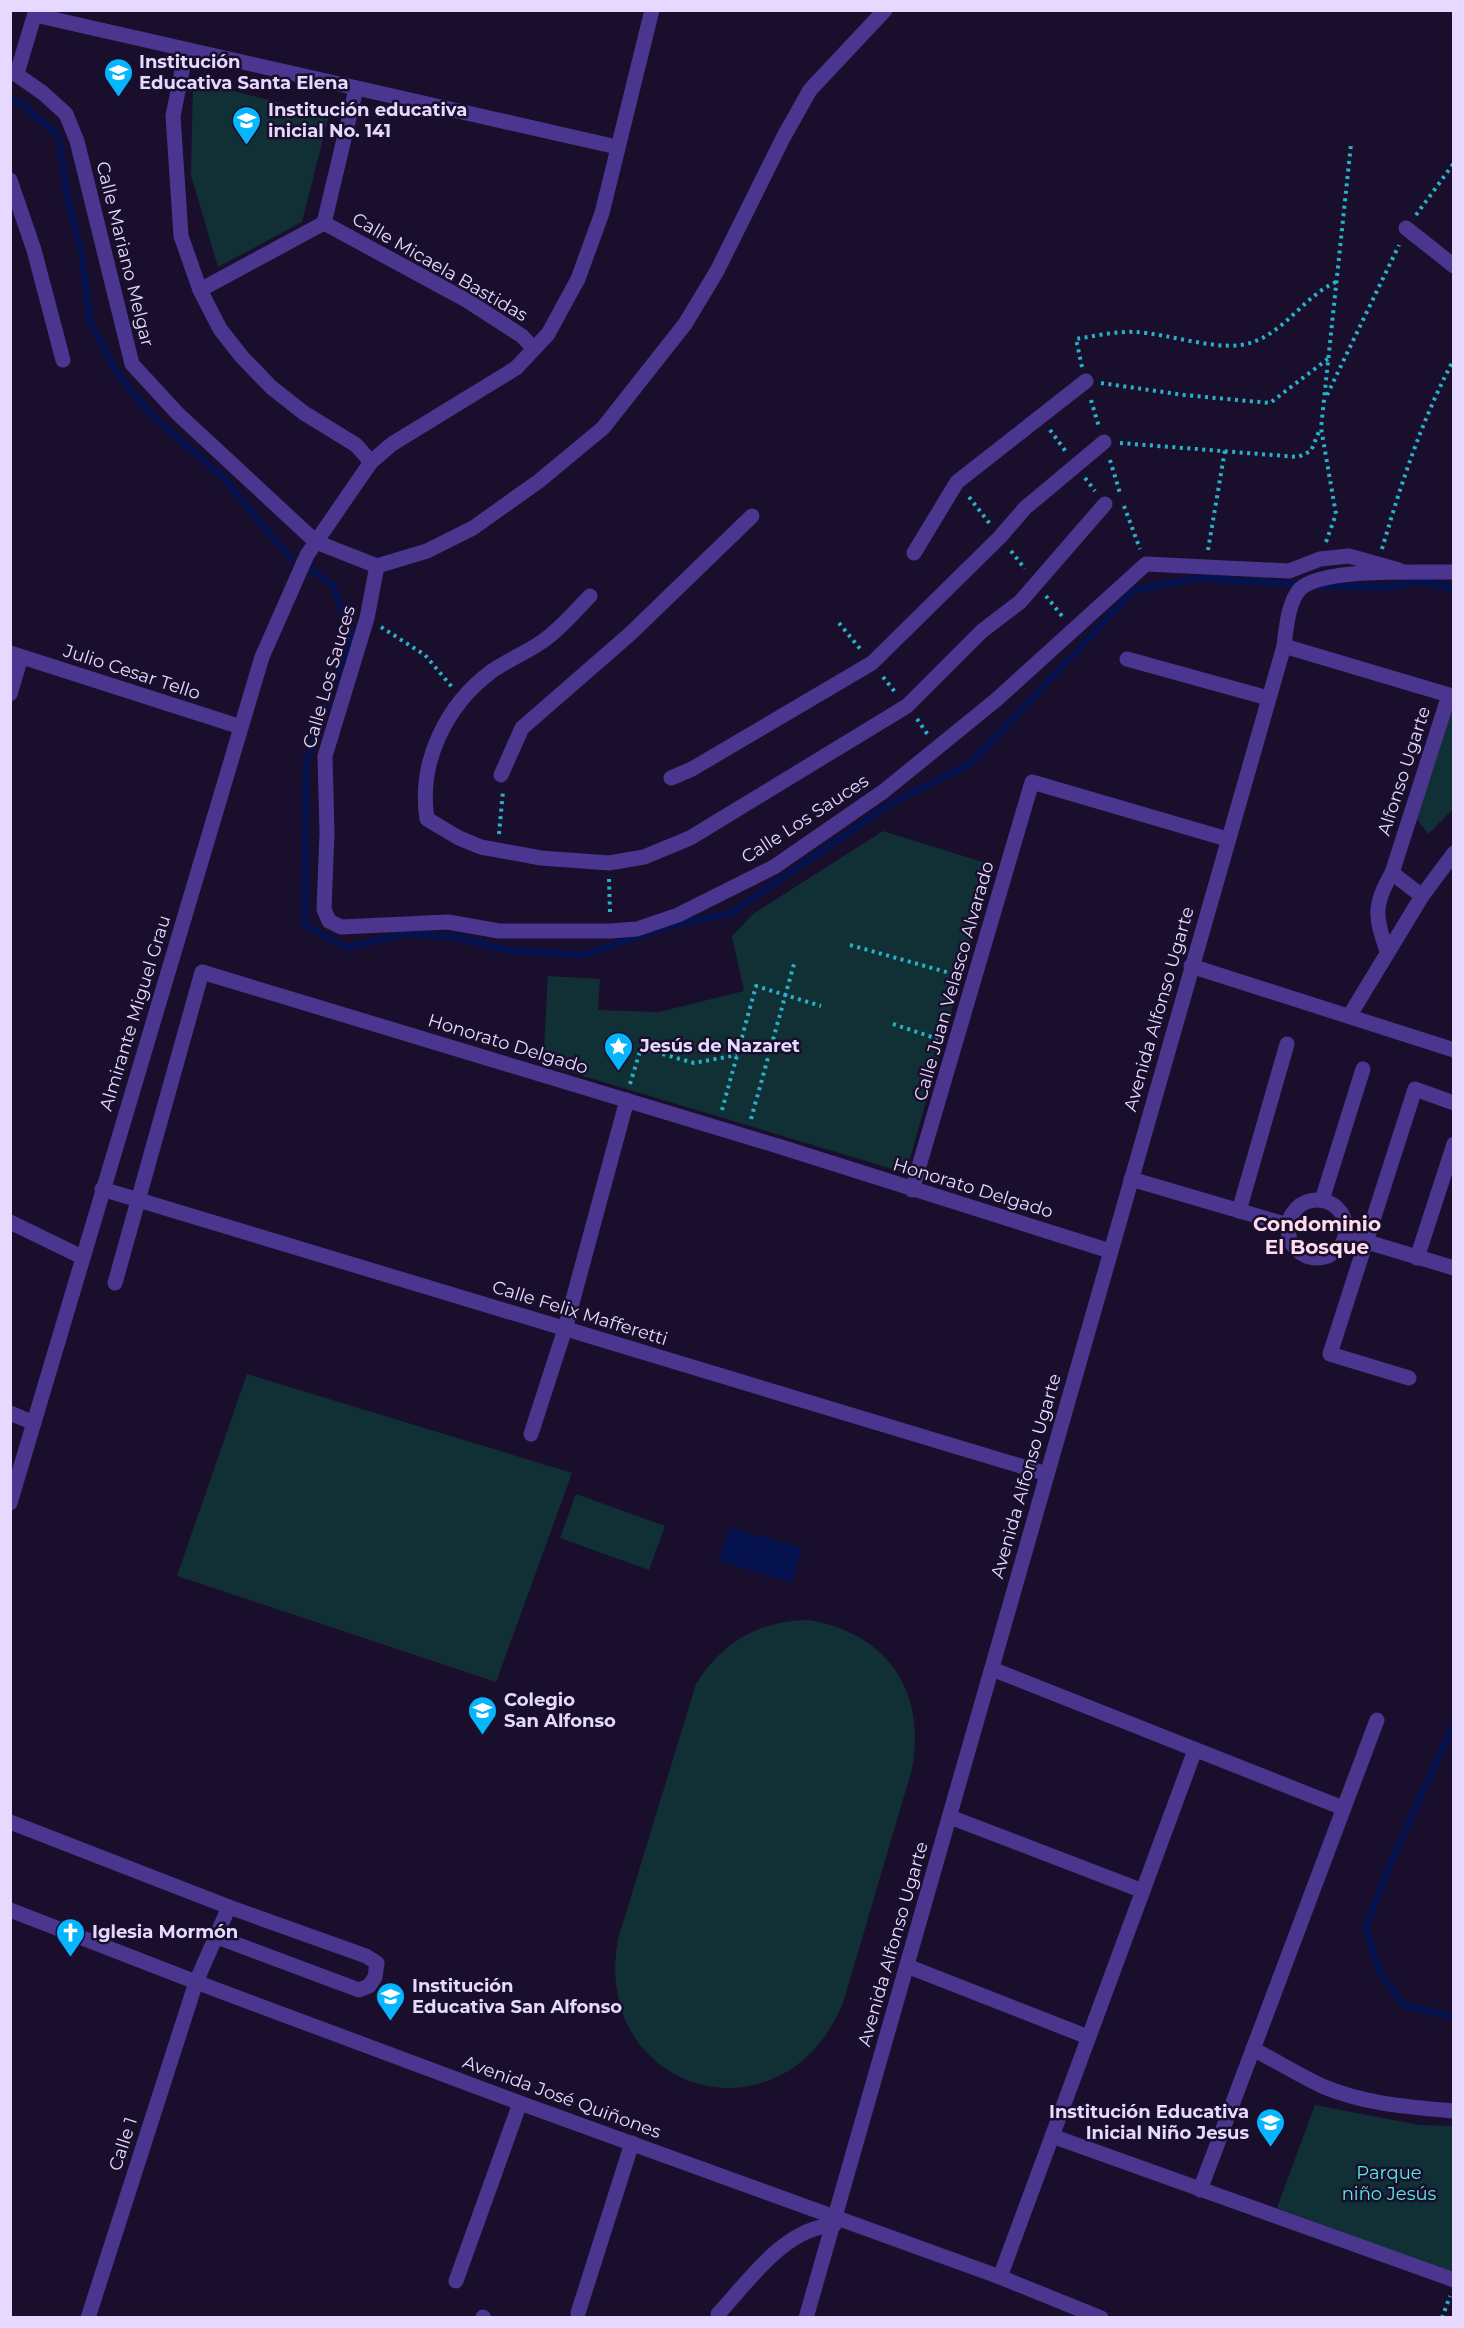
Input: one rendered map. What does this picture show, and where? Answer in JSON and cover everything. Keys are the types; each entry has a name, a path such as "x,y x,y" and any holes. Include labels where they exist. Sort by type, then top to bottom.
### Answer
{"street":[{"name":"Almirante Miguel Grau","path":"10,1503 262,657 283,605 307,555 371,462 393,444 516,368 548,334 578,279 602,213 651,10"},
{"path":"316,542 377,566 427,551 473,528 539,481 603,428 685,324 717,271 783,138 810,90 885,10"},
{"path":"14,71 36,13 186,51 617,147"},
{"path":"186,51 173,116 181,236 200,290 220,329 242,357 271,387 304,412 356,445 371,462"},
{"name":"Calle Mariano Melgar","path":"14,71 66,114 77,141 132,363 178,414 316,542"},
{"path":"200,290 324,223 356,89"},
{"path":"10,180 34,250 63,360"},
{"name":"Calle Micaela Bastidas","path":"324,223 466,300 522,336 534,349"},
{"path":"1406,228 1454,266"},
{"path":"914,553 957,482 1086,381"},
{"path":"671,778 692,769 872,663 1000,537 1024,508 1104,442"},
{"path":"590,596 547,639 492,671 461,698 430,753 424,801 427,819 459,838 496,850 541,858 609,863 644,857 690,838 907,706 982,632 1020,602 1070,541 1105,504"},
{"path":"501,774 522,728 630,634 752,516"},
{"name":"Calle Los Sauces","path":"377,566 367,618 325,756 327,833 324,909 329,921 341,927 448,922 499,931 637,929 678,915 774,867 884,791 938,748 1074,631 1146,564 1289,571 1320,559 1349,556 1378,562 1409,573"},
{"name":"Avenida Alfonso Ugarte","path":"807,2318 1227,839 1284,646 1290,613 1300,590 1323,577 1454,572"},
{"name":"Alfonso Ugarte","path":"1284,646 1449,694 1392,873 1379,895 1378,924 1387,951"},
{"path":"10,694 16,655"},
{"name":"Julio Cesar Tello","path":"16,655 241,727"},
{"path":"1127,659 1268,698"},
{"name":"Calle Juan Velasco Alvarado","path":"912,1190 1032,782 1227,839"},
{"path":"1350,1016 1422,896 1454,853"},
{"path":"1392,873 1422,896"},
{"path":"1191,966 1454,1050"},
{"name":"Honorato Delgado","path":"115,1283 202,972 627,1100 1110,1251"},
{"path":"1239,1210 1287,1044"},
{"path":"1322,1200 1363,1069"},
{"path":"1409,1378 1330,1354 1415,1089 1454,1103"},
{"path":"531,1434 565,1329 627,1100"},
{"path":"1417,1258 1454,1144"},
{"path":"1131,1179 1288,1225"},
{"name":"Calle Felix Mafferetti","path":"102,1190 1047,1474"},
{"path":"1322,1200 1339,1209 1346,1226 1346,1236 1335,1252 1316,1258 1306,1257 1292,1244 1288,1225 1296,1208 1304,1203 1322,1200"},
{"path":"10,1222 82,1257"},
{"path":"1346,1236 1454,1268"},
{"path":"10,1413 34,1423"},
{"path":"992,1669 1343,1808"},
{"path":"1200,2190 1377,1720"},
{"path":"1000,2277 1195,1750"},
{"path":"950,1817 1143,1891"},
{"path":"10,1822 229,1907 366,1956 377,1964 375,1977 365,1989 348,1987 217,1937"},
{"name":"Calle 1","path":"88,2318 196,1983 229,1907"},
{"name":"Avenida José Quiñones","path":"10,1910 196,1983 632,2143 835,2221 1000,2277 1101,2318"},
{"path":"907,1966 1088,2037"},
{"path":"1253,2049 1323,2086 1356,2097 1386,2104 1454,2111"},
{"path":"456,2281 520,2103"},
{"path":"1052,2136 1454,2280"},
{"path":"578,2313 632,2143"},
{"path":"718,2314 781,2247 805,2231 835,2221"}],"path":[{"path":"1104,442 1298,457 1311,452 1321,428 1326,399 1351,144"},
{"path":"1326,399 1406,228 1454,163"},
{"path":"1076,339 1137,332 1222,346 1251,343 1273,333 1321,288 1338,281"},
{"path":"1086,381 1184,395 1270,403 1330,357"},
{"path":"1378,562 1401,485 1436,393 1454,359"},
{"path":"1320,559 1336,514 1321,428"},
{"path":"1206,566 1226,450"},
{"path":"957,482 1074,631"},
{"path":"367,618 425,655 461,698"},
{"path":"839,623 938,748"},
{"path":"496,850 504,802 501,774"},
{"path":"609,863 610,931"},
{"path":"850,945 957,975"},
{"path":"751,1119 794,964"},
{"path":"722,1110 756,986 821,1006"},
{"path":"892,1024 939,1040"},
{"path":"630,1084 641,1048 694,1063 737,1055"},
{"path":"1442,2318 1454,2288"}],"green space":[{"path":"193,81 329,115 302,222 218,267 191,175"},
{"path":"1453,692 1453,809 1428,834 1417,819"},
{"path":"883,831 992,865 906,1173 543,1064 548,976 600,979 598,1010 659,1012 744,991 732,936 753,914"},
{"path":"247,1374 572,1473 496,1682 177,1576"},
{"path":"576,1494 665,1526 649,1570 560,1538"},
{"path":"809,1620 837,1627 860,1638 880,1653 895,1670 906,1691 913,1715 915,1741 912,1769 843,2003 815,2048 779,2076 738,2088 698,2083 661,2065 633,2035 617,1992 618,1939 696,1684 718,1656 744,1636 774,1624"},
{"name":"Parque niño Jesús","path":"1315,2105 1419,2125 1453,2126 1453,2274 1277,2208"}],"shaded area":[{"path":"729,1527 802,1548 792,1583 719,1561"}],"waterway":[{"path":"10,100 21,103 58,135 68,200 82,255 90,323 118,374 149,413 222,476 291,559"},
{"path":"311,569 333,586 352,636 333,683 306,763 305,925 347,948 403,934 457,937 505,950 583,955 669,926 731,913 893,802 971,763 1134,590 1199,578 1303,585"},
{"path":"1317,586 1389,587 1424,581 1454,589"},
{"path":"1454,1724 1393,1857 1366,1927 1379,1971 1403,2005 1454,2017"}],"place":[{"name":"Institución Educativa Santa Elena","path":"118,98"},
{"name":"Institución educativa inicial No. 141","path":"247,146"},
{"name":"Jesús de Nazaret","path":"619,1072"},
{"name":"Colegio San Alfonso","path":"483,1736"},
{"name":"Iglesia Mormón","path":"71,1958"},
{"name":"Institución Educativa San Alfonso","path":"391,2022"},
{"name":"Institución Educativa Inicial Niño Jesus","path":"1270,2148"}],"district":[{"name":"Condominio El Bosque","path":"1317,1236"}]}
